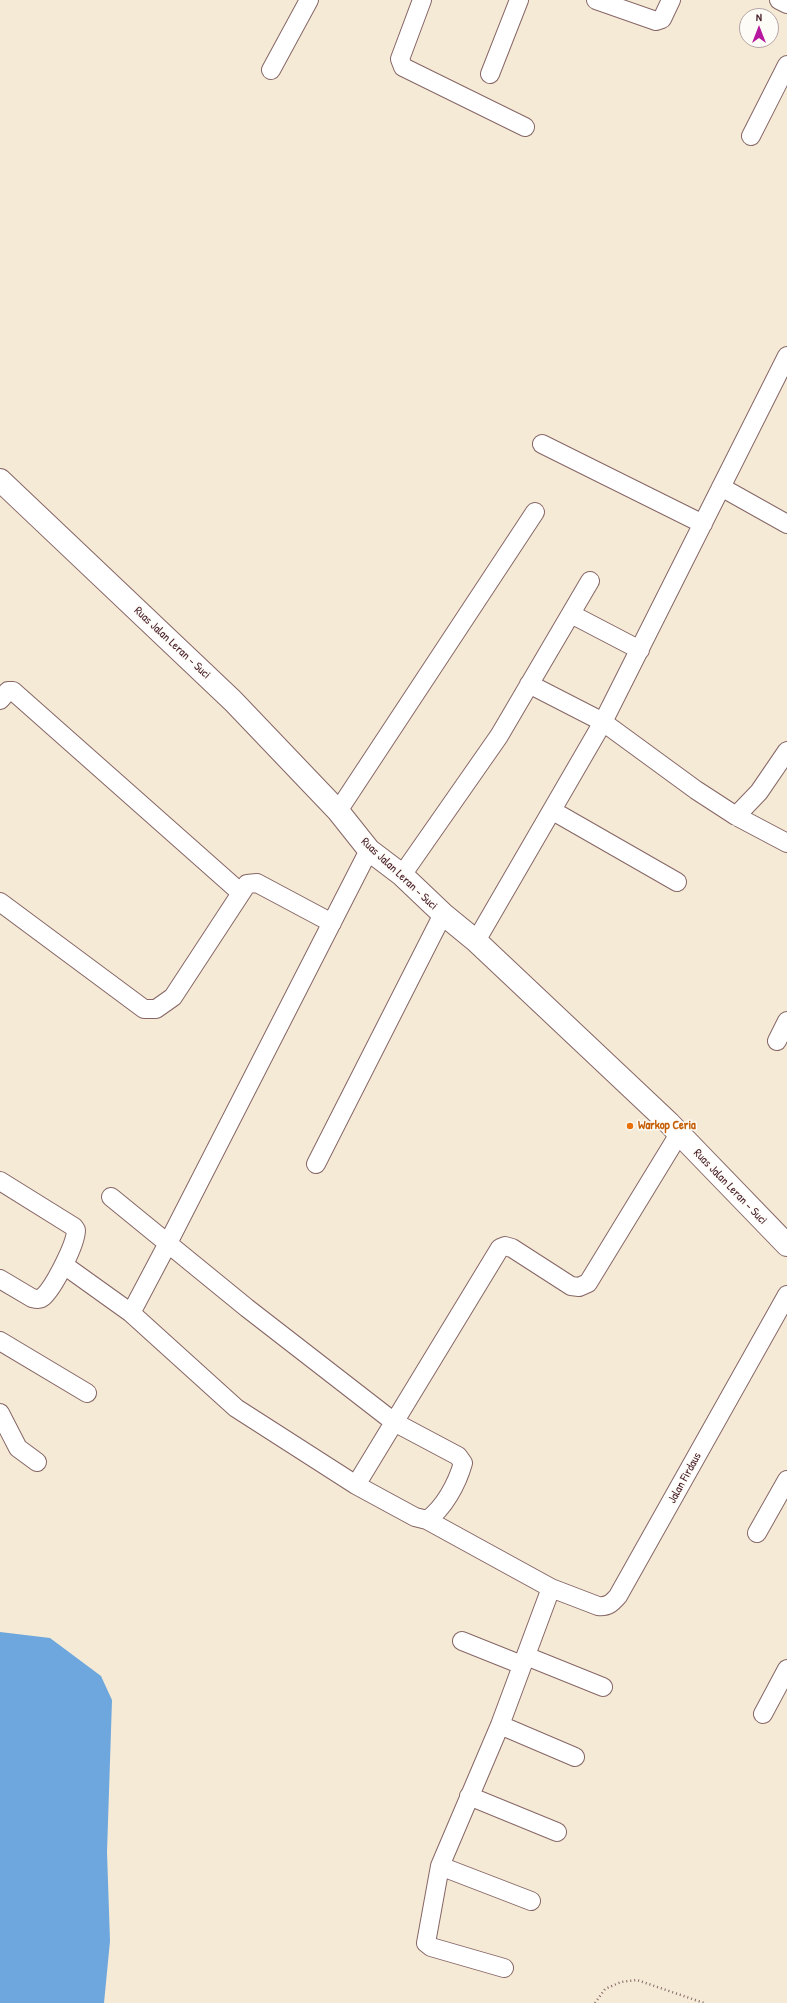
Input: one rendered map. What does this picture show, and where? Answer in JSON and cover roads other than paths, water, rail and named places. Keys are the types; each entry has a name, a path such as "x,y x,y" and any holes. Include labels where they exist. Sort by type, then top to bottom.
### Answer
{"main road":[{"name":"Ruas Jalan Leran - Suci","path":"0,480 233,700 338,811 369,850 402,875 443,914 476,941 679,1134 787,1246"}],"street":[{"path":"271,70 310,0"},
{"path":"422,0 400,59 403,67 525,127"},
{"path":"490,74 518,0"},
{"path":"596,0 656,22 662,19 672,0"},
{"path":"779,0 787,4"},
{"path":"751,136 787,65"},
{"path":"476,941 553,811 602,722 640,650 787,356"},
{"path":"542,444 702,524"},
{"path":"721,487 787,524"},
{"path":"338,811 535,512"},
{"path":"402,875 499,736 590,582"},
{"path":"571,614 640,650"},
{"path":"529,684 602,722 696,790 736,816 787,843"},
{"path":"0,700 8,691 13,691 241,893"},
{"path":"736,816 758,792 787,751"},
{"path":"553,811 677,882"},
{"path":"131,1313 369,850"},
{"path":"0,902 144,1009 156,1009 173,997 247,884 257,883 332,923"},
{"path":"316,1164 443,914"},
{"path":"777,1041 787,1021"},
{"path":"356,1485 500,1248 505,1246 512,1248 571,1286 579,1287 588,1283 679,1134"},
{"path":"0,1181 74,1226 76,1234 64,1265 43,1297 37,1300 32,1298 0,1279"},
{"path":"111,1197 247,1308 394,1422 458,1456 463,1463 455,1483 436,1514 427,1520"},
{"name":"Jalan Firdaus","path":"64,1265 131,1313 236,1408 356,1485 415,1517 427,1520 551,1588 598,1606 605,1606 618,1596 787,1295"},
{"path":"0,1341 87,1393"},
{"path":"0,1413 18,1448 37,1462"},
{"path":"757,1533 787,1480"},
{"path":"504,1968 431,1947 427,1944 440,1866 500,1725 551,1588"},
{"path":"462,1641 524,1660 602,1687"},
{"path":"763,1714 787,1669"},
{"path":"500,1725 575,1757"},
{"path":"469,1796 557,1832"},
{"path":"440,1866 532,1901"}],"water":[{"path":"0,1632 50,1638 101,1676 112,1700 107,1852 110,1941 104,2003 0,2003"}],"place":[{"name":"Warkop Ceria","path":"630,1126"}]}
